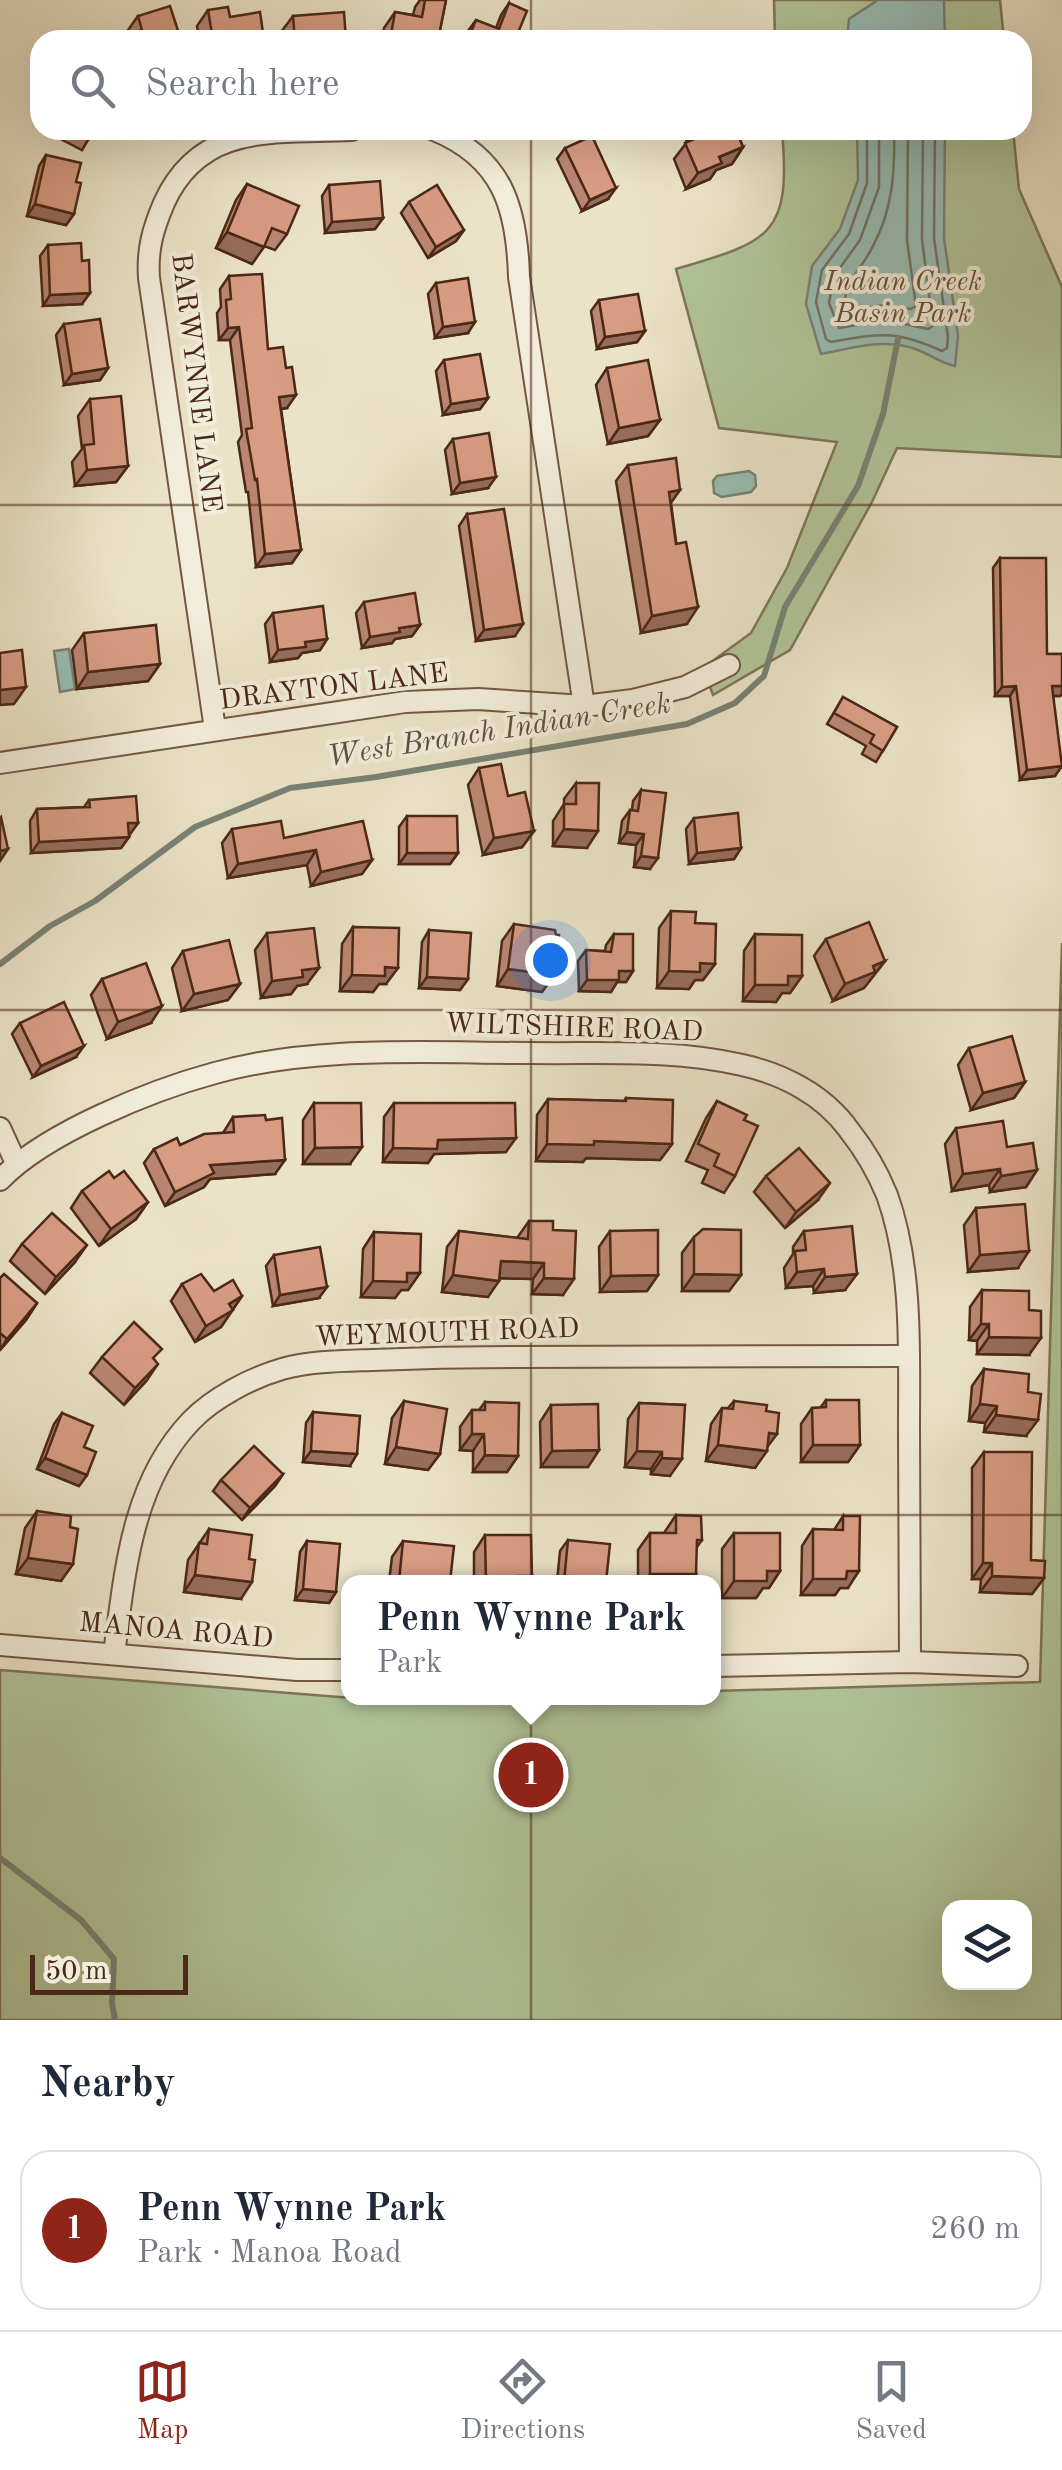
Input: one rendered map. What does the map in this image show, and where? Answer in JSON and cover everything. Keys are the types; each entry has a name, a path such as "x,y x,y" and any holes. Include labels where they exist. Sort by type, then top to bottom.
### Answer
{"street":[{"name":"BARWYNNE LANE","path":"216,729 147,253 152,230 180,172 194,158 227,140"},
{"path":"454,140 481,158 497,178 514,220 518,277 584,706"},
{"name":"DRAYTON LANE","path":"0,762 405,702 478,699 584,706 633,700 685,687 729,665"},
{"name":"WILTSHIRE ROAD","path":"0,1180 16,1163 74,1129 215,1073 266,1063 368,1052 674,1054 741,1064 804,1088 848,1127 870,1160 887,1196 902,1266 909,1356 910,1662"},
{"path":"0,1128 16,1163"},
{"name":"WEYMOUTH ROAD","path":"114,1654 129,1546 146,1492 166,1455 192,1420 222,1398 283,1369 326,1362 448,1357 909,1356"},
{"name":"MANOA ROAD","path":"0,1646 298,1670 341,1670"},
{"path":"721,1666 910,1662 1017,1666"}],"green space":[{"path":"774,0 1000,0 1003,30 775,30"},
{"name":"Indian Creek Basin Park","path":"783,140 1014,140 1019,189 1062,287 1062,457 897,448 872,502 790,650 713,695 703,668 751,633 787,568 837,442 719,428 676,269 734,250 768,228 778,213"},
{"path":"1062,943 1062,2020 0,2020 0,1670 341,1697 341,1705 721,1705 721,1691 1040,1682"}],"water":[{"path":"878,0 944,0 945,30 848,30 849,19"},
{"path":"857,140 945,140 944,238 958,336 955,366 894,344 821,354 806,304 812,266 840,229 858,180"},
{"path":"749,471 755,475 756,486 751,492 722,497 714,493 713,481 717,476"},
{"path":"69,649 75,689 60,692 54,651"}],"building":[{"path":"425,0 446,0 440,30 392,30 395,12 422,17"},
{"path":"509,3 527,11 519,30 472,30 476,20 499,29"},
{"path":"170,6 178,30 142,30 138,16"},
{"path":"228,7 230,17 260,12 263,30 211,30 208,10"},
{"path":"344,12 345,30 294,30 293,16"},
{"path":"594,140 616,188 590,200 565,148"},
{"path":"740,140 743,147 719,157 722,163 698,173 685,143"},
{"path":"46,155 81,163 74,214 35,204"},
{"path":"380,181 383,218 332,222 329,185"},
{"path":"247,184 299,206 287,234 272,228 264,247 227,232"},
{"path":"437,185 464,230 436,247 409,202"},
{"path":"81,243 82,261 89,260 90,293 50,295 48,245"},
{"path":"262,274 268,349 283,347 286,368 292,367 296,395 279,397 301,550 265,554 257,479 246,429 252,428 239,327 228,328 226,300 231,299 229,276"},
{"path":"468,278 475,322 443,327 436,283"},
{"path":"638,294 645,331 605,337 599,300"},
{"path":"100,319 108,368 72,374 64,324"},
{"path":"480,354 488,398 451,404 444,360"},
{"path":"648,360 660,420 619,428 607,368"},
{"path":"121,396 128,466 87,470 84,445 94,444 90,399"},
{"path":"489,433 496,477 460,483 453,439"},
{"path":"676,458 680,490 669,492 676,544 686,542 698,607 652,616 628,465"},
{"path":"504,509 523,624 484,630 467,514"},
{"path":"1000,558 1046,558 1047,654 1062,654 1062,686 1052,686 1062,766 1027,770 1016,686 1002,687"},
{"path":"415,593 420,625 370,637 364,602"},
{"path":"323,606 327,639 305,642 306,647 278,650 273,613"},
{"path":"156,625 160,664 88,672 84,633"},
{"path":"22,650 26,687 0,690 0,653"},
{"path":"843,697 897,727 883,751 870,743 874,735 834,713"},
{"path":"501,764 508,796 525,792 534,831 494,838 479,768"},
{"path":"576,783 599,783 598,831 564,829 564,804 576,804"},
{"path":"641,790 666,793 658,858 641,856 644,834 627,832 630,810 638,811"},
{"path":"136,796 138,823 128,823 129,837 39,842 37,809 90,807 89,800"},
{"path":"738,813 741,848 697,853 694,818"},
{"path":"407,816 457,816 458,853 407,853"},
{"path":"0,818 8,849 0,851"},
{"path":"281,821 284,838 363,821 372,860 321,872 316,850 238,864 232,829"},
{"path":"671,911 696,912 695,923 716,924 715,964 700,963 700,972 669,971"},
{"path":"869,922 885,961 873,966 875,972 845,984 826,939"},
{"path":"514,924 555,930 559,935 554,975 508,969"},
{"path":"353,927 399,928 398,968 385,967 385,976 352,975"},
{"path":"314,928 319,968 302,970 303,977 272,981 267,933"},
{"path":"429,930 471,933 468,979 427,977"},
{"path":"614,934 633,934 633,971 619,971 619,980 587,980 586,950 611,952"},
{"path":"755,934 802,935 802,976 788,976 788,985 755,985"},
{"path":"229,940 240,984 194,994 183,951"},
{"path":"146,963 162,1006 118,1022 102,979"},
{"path":"64,1002 84,1046 41,1066 20,1023"},
{"path":"1012,1036 1025,1082 983,1093 969,1048"},
{"path":"548,1099 673,1100 672,1144 547,1144"},
{"path":"717,1101 747,1115 744,1120 758,1126 735,1176 714,1166 719,1154 698,1144"},
{"path":"314,1103 361,1103 362,1147 315,1148"},
{"path":"394,1103 515,1103 516,1138 438,1140 437,1149 393,1148"},
{"path":"265,1115 266,1120 282,1118 285,1160 210,1165 214,1173 175,1192 154,1149 177,1138 180,1145 204,1134 234,1132 233,1117"},
{"path":"1003,1121 1007,1147 1033,1143 1037,1170 1001,1176 1000,1169 963,1174 956,1128"},
{"path":"799,1148 830,1183 796,1212 766,1176"},
{"path":"109,1171 114,1178 124,1171 148,1202 111,1229 82,1191"},
{"path":"1025,1204 1029,1251 980,1255 976,1208"},
{"path":"52,1213 87,1245 56,1277 22,1244"},
{"path":"529,1221 553,1221 553,1230 576,1231 574,1279 544,1278 544,1263 501,1261 499,1281 453,1275 459,1231 528,1239"},
{"path":"852,1226 857,1274 825,1277 824,1269 797,1272 795,1251 806,1250 804,1231"},
{"path":"703,1229 741,1230 741,1275 694,1274 694,1237"},
{"path":"658,1230 658,1275 611,1276 610,1231"},
{"path":"374,1232 421,1234 420,1273 407,1273 407,1282 373,1281"},
{"path":"320,1247 327,1287 280,1295 274,1255"},
{"path":"4,1274 37,1303 7,1339 0,1333 0,1278"},
{"path":"201,1274 214,1291 233,1280 242,1296 229,1304 233,1310 206,1326 182,1284"},
{"path":"982,1290 1029,1291 1029,1310 1041,1311 1041,1338 989,1337 989,1324 981,1324"},
{"path":"134,1322 162,1349 153,1358 158,1364 135,1388 102,1357"},
{"path":"984,1369 1029,1374 1028,1392 1041,1394 1038,1420 996,1415 997,1406 980,1404"},
{"path":"826,1400 859,1400 860,1445 813,1445 812,1408 826,1407"},
{"path":"404,1401 447,1409 440,1454 396,1447"},
{"path":"734,1401 767,1405 766,1411 779,1413 777,1434 769,1433 767,1451 718,1445 722,1408 733,1409"},
{"path":"485,1402 519,1403 518,1456 485,1455 484,1434 472,1434 472,1410 485,1410"},
{"path":"639,1403 685,1405 682,1459 662,1458 662,1452 637,1451"},
{"path":"598,1404 599,1450 552,1451 551,1405"},
{"path":"313,1412 360,1416 357,1454 311,1451"},
{"path":"62,1413 93,1426 84,1447 96,1452 87,1475 45,1458"},
{"path":"254,1446 283,1474 250,1508 221,1480"},
{"path":"984,1452 1032,1452 1031,1560 1045,1561 1044,1578 992,1576 992,1563 983,1563"},
{"path":"37,1511 71,1516 70,1527 78,1529 73,1564 28,1558"},
{"path":"676,1515 701,1516 702,1540 697,1540 696,1574 650,1574 650,1533 676,1533"},
{"path":"843,1516 860,1516 859,1571 847,1571 846,1579 813,1579 813,1529 843,1530"},
{"path":"209,1529 252,1535 252,1582 195,1575 199,1543 207,1544"},
{"path":"734,1533 780,1533 780,1571 767,1571 767,1581 734,1581"},
{"path":"485,1535 531,1535 532,1575 486,1575"},
{"path":"568,1540 610,1544 607,1575 565,1575"},
{"path":"307,1541 340,1544 336,1592 303,1589"},
{"path":"403,1541 454,1546 451,1575 400,1575"}],"waterway":[{"name":"West Branch Indian Creek","path":"0,964 50,926 95,901 195,827 290,788 687,724 735,703 764,676 785,607 858,486 883,414 898,339"},
{"name":"West Branch Indian Creek","path":"0,1858 81,1920 114,1959 115,2020"}],"place":[{"name":"Penn Wynne Park","path":"531,1775"}]}
